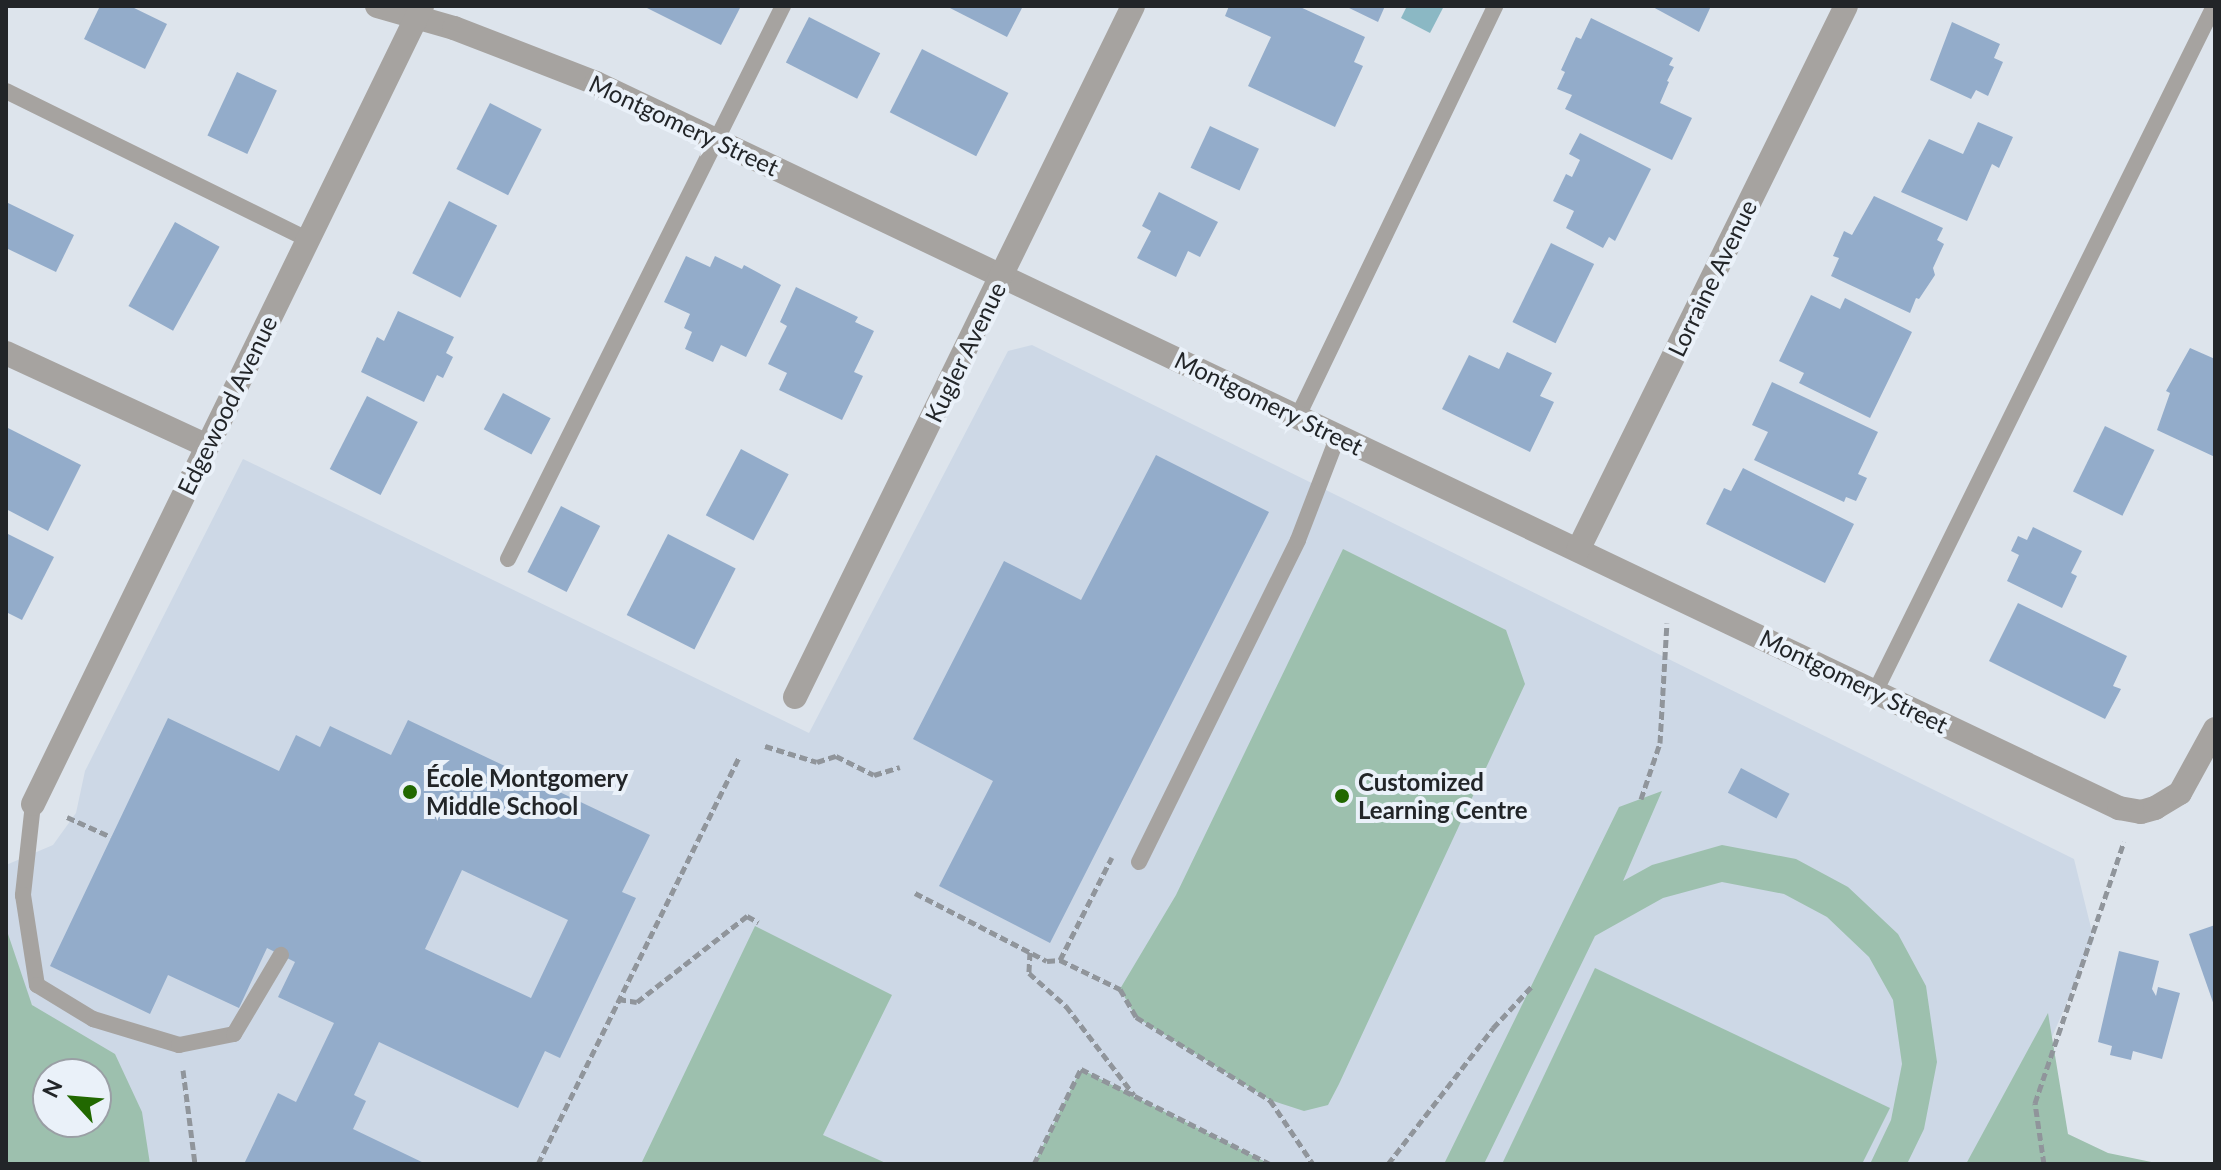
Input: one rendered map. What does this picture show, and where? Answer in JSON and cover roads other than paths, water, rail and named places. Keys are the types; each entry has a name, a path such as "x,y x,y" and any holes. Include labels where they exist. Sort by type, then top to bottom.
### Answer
{"street":[{"name":"Montgomery Street","path":"377,6 420,12 536,58 718,140 1674,593 2119,808 2141,812 2155,808 2180,793 2215,729"},
{"name":"Kugler Avenue","path":"795,697 1133,6"},
{"name":"Lorraine Avenue","path":"1578,550 1846,6"},
{"name":"Edgewood Avenue","path":"33,804 420,12"},
{"path":"6,353 207,446"}],"lane":[{"path":"508,559 783,6"},
{"path":"1298,416 1495,6"},
{"path":"1875,692 2214,6"},
{"path":"6,91 307,239"},
{"path":"1139,862 1298,540 1338,436"},
{"path":"33,804 23,895 37,985 93,1019 179,1045 234,1034 281,955"}],"water":[{"path":"1407,6 1444,6 1430,33 1401,18"}],"place":[{"name":"École Montgomery Middle School","path":"410,792"},
{"name":"Customized Learning Centre","path":"1342,796"}]}
